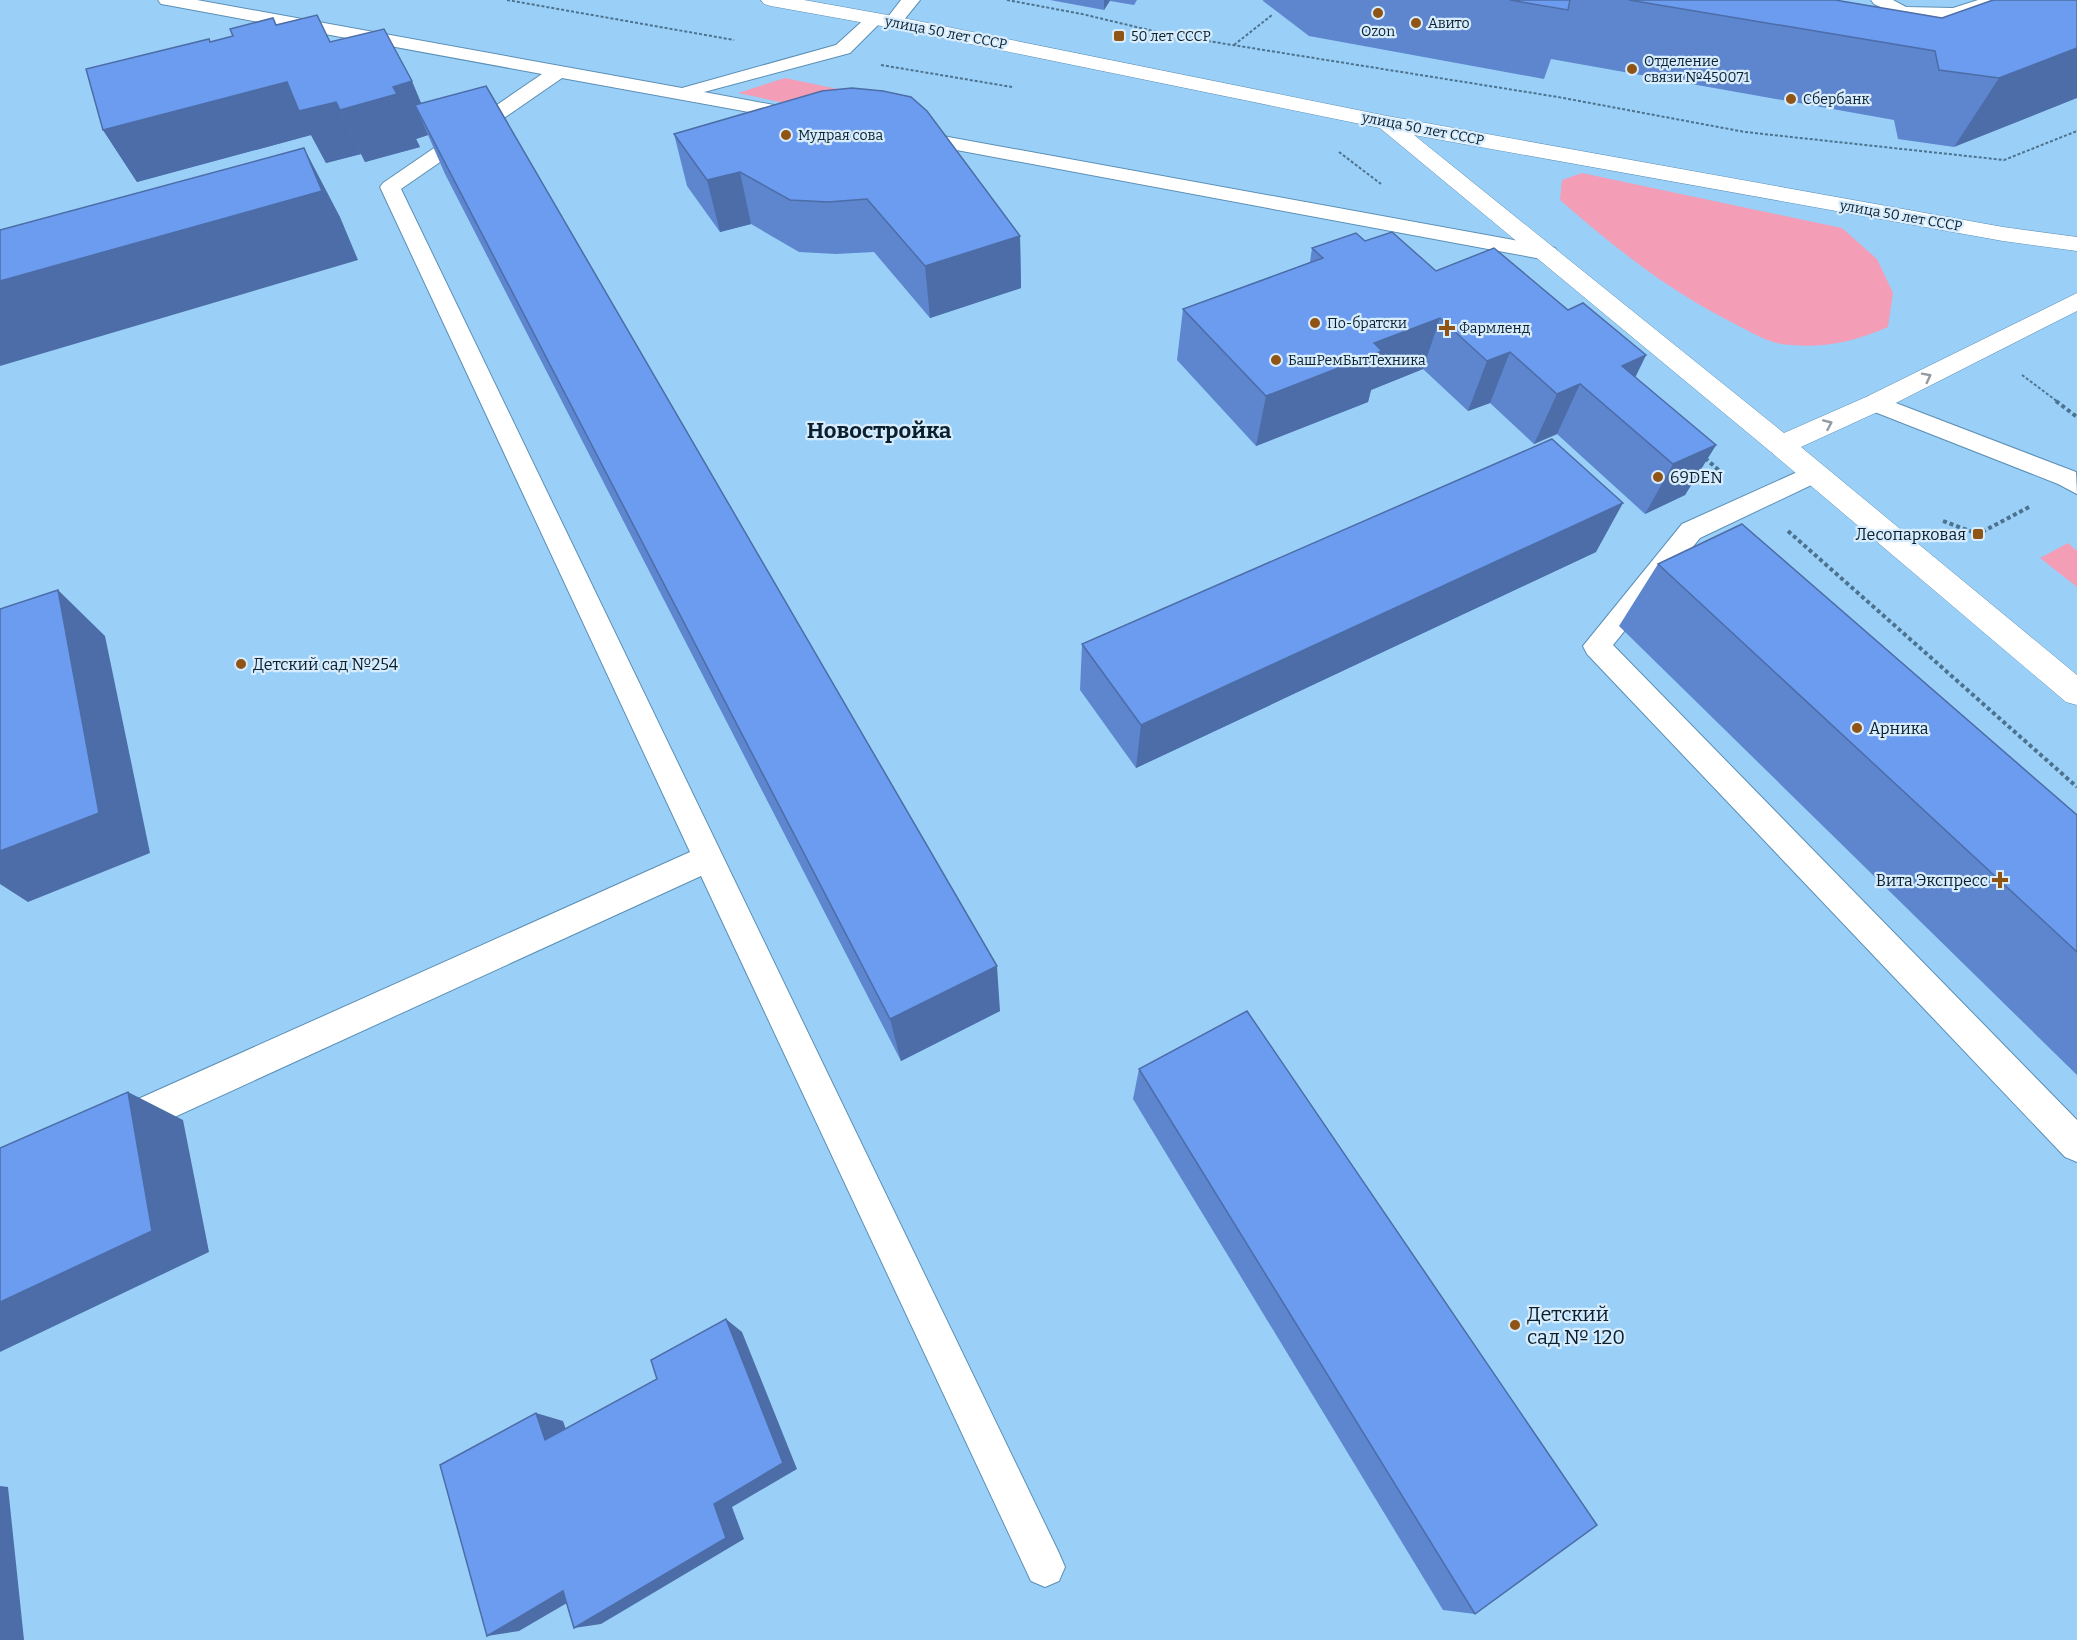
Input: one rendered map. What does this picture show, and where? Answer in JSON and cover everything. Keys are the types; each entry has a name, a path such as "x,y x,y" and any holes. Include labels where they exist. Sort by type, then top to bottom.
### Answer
{"main road":[{"name":"улица 50 лет СССР","path":"771,0 1387,123 2003,234 2077,244"},
{"path":"1387,123 1815,473 2077,693"},
{"path":"1781,445 1875,403 2077,302"}],"lane":[{"path":"167,0 822,119"},
{"path":"681,92 843,49 911,0"},
{"path":"1880,0 1902,12 1955,14 1995,0"},
{"path":"559,71 390,187 1045,1566"},
{"path":"892,132 1547,253"},
{"path":"1875,403 2067,478 2077,485"},
{"path":"1815,473 1691,531 1597,646 2077,1145"},
{"path":"98,1135 709,858"}],"path":[{"path":"507,0 743,42"},
{"path":"1007,0 1082,14 1170,35 1558,97 1745,132 2004,160 2077,131"},
{"path":"1234,45 1272,15"},
{"path":"2022,375 2077,417"},
{"path":"1780,524 2077,787"}],"shaded area":[{"path":"785,78 871,96 854,118 738,93"},
{"path":"1582,173 1842,228 1877,259 1893,293 1888,327 1849,341 1809,346 1781,344 1751,333 1665,283 1622,252 1560,200 1562,180"},
{"path":"2068,543 2077,551 2077,587 2040,558"}],"building":[{"path":"1510,0 1570,0 1568,10"},
{"path":"1629,0 1835,0 1942,18 1993,0 2077,0 2077,48 1999,78 1939,70 1935,51"},
{"path":"317,15 330,42 384,29 412,81 393,87 397,94 340,110 336,102 299,111 287,82 103,130 86,69 209,39 210,42 233,36 230,29 273,18 276,25"},
{"path":"486,86 997,966 890,1019 415,105"},
{"path":"852,88 911,97 927,111 1020,236 925,266 867,199 828,202 790,200 740,172 707,180 674,134 822,91"},
{"path":"304,148 322,191 0,281 0,230"},
{"path":"1392,232 1436,271 1494,248 1568,310 1583,303 1646,355 1622,366 1716,445 1673,464 1580,384 1557,394 1510,352 1487,361 1440,318 1374,343 1382,351 1266,396 1183,309 1323,258 1312,248 1356,233 1365,241"},
{"path":"1552,439 1623,503 1141,725 1082,644"},
{"path":"1742,524 2077,815 2077,952 1658,564"},
{"path":"58,590 99,813 0,851 0,609"},
{"path":"1247,1011 1597,1525 1475,1614 1139,1069"},
{"path":"128,1092 152,1231 0,1302 0,1148"},
{"path":"726,1319 783,1463 714,1504 726,1538 574,1628 563,1591 487,1636 440,1465 536,1413 545,1440 657,1379 651,1360"}],"place":[{"name":"Ozon","path":"1378,13"},
{"name":"Авито","path":"1416,23"},
{"name":"50 лет СССР","path":"1119,36"},
{"name":"Отделение связи №450071","path":"1632,69"},
{"name":"Сбербанк","path":"1791,99"},
{"name":"Мудрая сова","path":"786,135"},
{"name":"По-братски","path":"1315,323"},
{"name":"Фармленд","path":"1447,328"},
{"name":"БашРемБытТехника","path":"1276,360"},
{"name":"69DEN","path":"1658,477"},
{"name":"Лесопарковая","path":"1978,534"},
{"name":"Детский сад №254","path":"241,664"},
{"name":"Арника","path":"1857,728"},
{"name":"Вита Экспресс","path":"2000,880"},
{"name":"Детский сад № 120","path":"1515,1325"}],"district":[{"name":"Новостройка","path":"879,430"}]}
